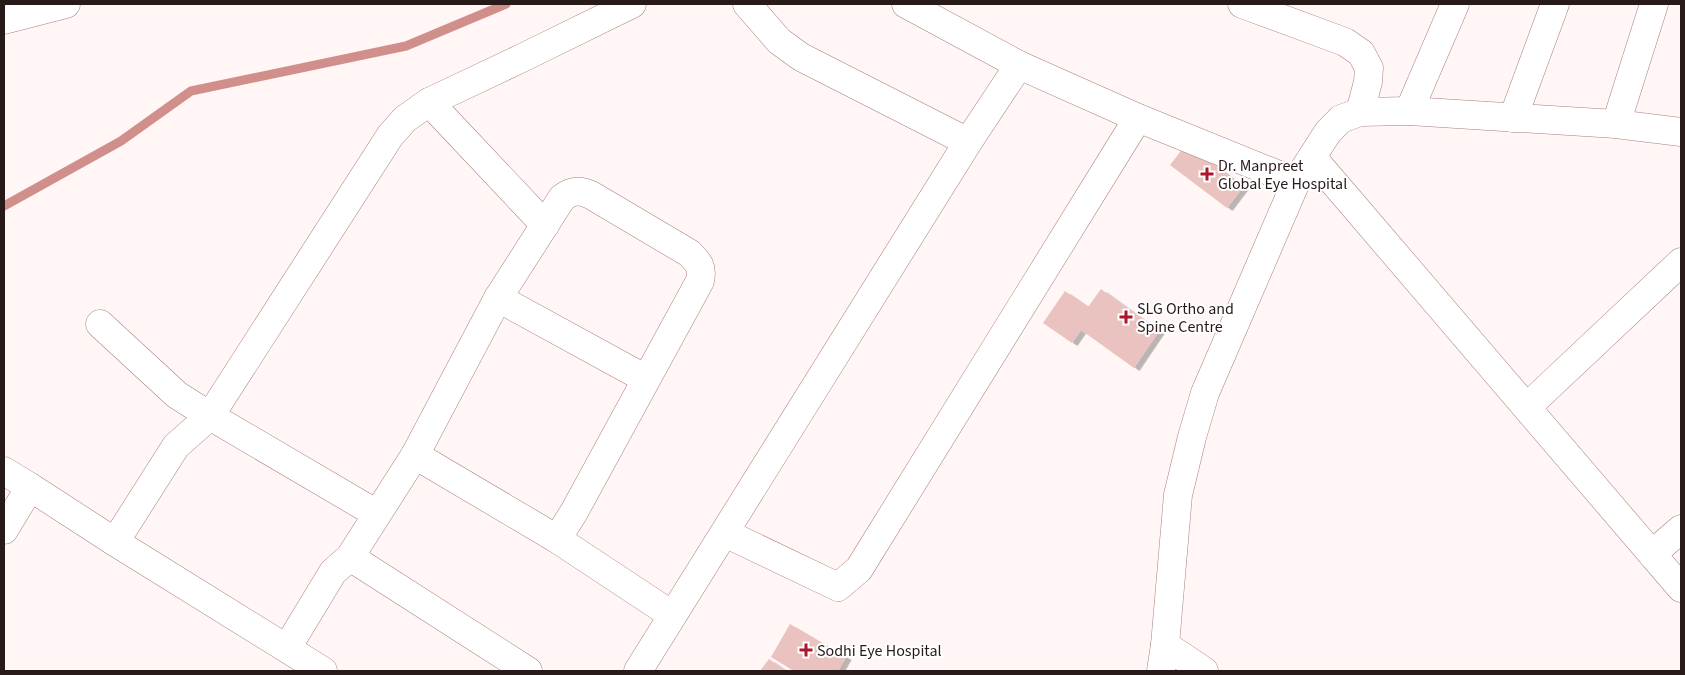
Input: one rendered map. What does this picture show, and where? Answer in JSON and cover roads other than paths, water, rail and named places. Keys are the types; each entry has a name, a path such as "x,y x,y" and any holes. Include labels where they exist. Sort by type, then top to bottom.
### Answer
{"street":[{"path":"4,20 66,4"},
{"path":"115,542 176,446 210,416 390,136 405,119 429,102 632,4"},
{"path":"747,4 779,41 801,58 968,142"},
{"path":"906,4 1019,65 1138,118 1296,182"},
{"path":"1242,4 1344,42 1361,53 1369,68 1368,82 1360,112"},
{"path":"1409,112 1455,4"},
{"path":"1513,118 1555,4"},
{"path":"1616,124 1654,4"},
{"path":"638,671 968,142 1019,65"},
{"path":"429,102 545,225"},
{"path":"1204,671 1163,658 1178,495 1192,437 1206,393 1296,182 1328,132 1341,119 1360,112 1409,112 1616,124 1681,132"},
{"path":"725,533 838,587 859,569 1138,118"},
{"path":"1312,157 1681,588"},
{"path":"287,648 332,572 350,556 415,455 498,298 562,198 569,192 582,191 591,194 689,253 698,263 702,272 700,281 574,512 557,539"},
{"path":"1526,406 1681,262"},
{"path":"498,298 646,379"},
{"path":"100,324 177,395 377,514"},
{"path":"415,455 557,539 672,615"},
{"path":"4,471 323,671"},
{"path":"4,530 30,487"},
{"path":"1652,554 1681,528"},
{"path":"350,556 528,671"}],"waterway":[{"path":"4,206 121,141 191,91 406,46 506,4"}],"place":[{"name":"Dr. Manpreet Global Eye Hospital","path":"1207,174"},
{"name":"SLG Ortho and Spine Centre","path":"1126,317"},
{"name":"Sodhi Eye Hospital","path":"806,650"}]}
